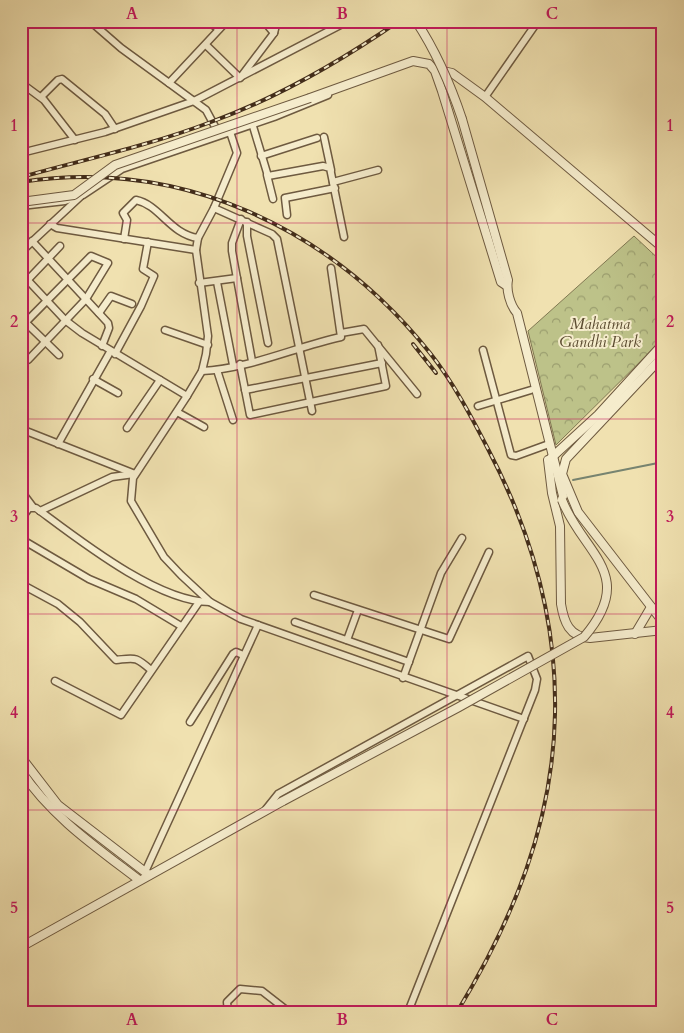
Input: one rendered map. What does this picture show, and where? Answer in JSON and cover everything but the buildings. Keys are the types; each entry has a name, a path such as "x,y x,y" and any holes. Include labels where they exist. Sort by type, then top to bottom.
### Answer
{"street":[{"path":"90,21 120,48 206,110 219,135"},
{"path":"207,21 219,29"},
{"path":"169,83 227,21"},
{"path":"264,21 274,33"},
{"path":"240,78 274,33 277,21"},
{"path":"21,152 115,129 194,101 348,21"},
{"path":"416,21 445,70 462,119 506,274 506,286 513,308 517,313 546,445"},
{"path":"484,97 538,21"},
{"path":"206,45 240,78"},
{"path":"21,202 74,195 114,165 413,62 429,64 435,71 501,282 506,286"},
{"path":"435,71 448,71 452,73 484,97 663,248"},
{"path":"41,97 58,80 62,79 105,114 115,129"},
{"path":"21,83 41,97 75,140"},
{"path":"21,252 83,195 122,169 311,103 343,87"},
{"path":"252,123 273,199"},
{"path":"230,132 237,153 214,208 198,238 196,250 208,345 202,370 177,412 135,474 130,490 135,512 164,557 210,602 258,625 403,678 524,719"},
{"path":"262,156 320,137 331,171 344,237"},
{"path":"267,175 327,166 331,171"},
{"path":"287,215 285,198 334,185 378,170"},
{"path":"21,206 65,201 83,195"},
{"path":"124,239 127,220 124,213 136,200 150,207 179,233 198,238"},
{"path":"214,208 277,238 312,411"},
{"path":"244,221 232,243 252,361"},
{"path":"244,221 268,343"},
{"path":"50,224 57,228 196,250"},
{"path":"32,241 109,325 102,346"},
{"path":"58,444 93,379 142,306 154,276 153,273 144,272 143,269 148,242"},
{"path":"21,287 60,246"},
{"path":"28,360 45,341 65,320 86,300 108,263 91,256 47,301 23,322 45,341 59,355"},
{"path":"202,370 217,370 278,356 300,347 341,337 330,268"},
{"path":"21,273 65,320 112,353 187,396"},
{"path":"199,283 237,278"},
{"path":"217,282 250,416 386,386 378,344"},
{"path":"99,313 113,296 132,304"},
{"path":"513,308 512,314 531,390 550,459 559,478 578,512 663,622"},
{"path":"341,333 364,329 417,394"},
{"path":"165,330 208,345"},
{"path":"550,459 598,416 662,348"},
{"path":"483,350 511,455 516,456 546,445"},
{"path":"21,947 147,874 459,707 584,637 594,625 604,604 605,574 598,555 575,525 559,497 559,478 566,459 663,356"},
{"path":"245,390 382,363"},
{"path":"217,370 233,420"},
{"path":"93,379 118,393"},
{"path":"128,428 160,380"},
{"path":"478,406 531,390"},
{"path":"177,412 204,427"},
{"path":"21,429 135,474"},
{"path":"550,459 552,493 560,526 561,604 565,624 569,630 581,637 635,634 663,630"},
{"path":"40,511 112,477 135,474"},
{"path":"21,491 32,507 153,586 199,602 210,602"},
{"path":"21,518 32,507"},
{"path":"403,678 441,574 462,538"},
{"path":"21,539 89,579 135,599 181,626"},
{"path":"314,595 449,640 490,552"},
{"path":"21,584 58,604 80,622 116,660 126,657 132,658 151,670"},
{"path":"55,681 120,715 199,602"},
{"path":"635,634 651,607"},
{"path":"347,640 358,610"},
{"path":"295,622 409,662"},
{"path":"147,874 258,625"},
{"path":"190,722 233,654 236,652 243,655"},
{"path":"266,810 278,794 528,656 537,679 536,690 408,1012"},
{"path":"21,757 50,803 147,874"},
{"path":"21,770 74,830 139,880"},
{"path":"228,1012 227,1002 240,989 262,991 289,1012"}],"green space":[{"name":"Mahatma Gandhi Park","path":"634,236 663,263 663,339 556,445 528,331"}],"waterway":[{"path":"573,480 663,462"}],"railway":[{"path":"25,176 165,138 236,112 308,78 399,21"},
{"path":"21,182 81,177 139,181 195,192 249,212 300,238 347,270 391,309 438,364 482,437 517,512 529,544 538,577 546,610 551,644 555,714 553,754 547,794 538,832 526,869 496,942 457,1012"},
{"path":"413,344 436,373"}]}
